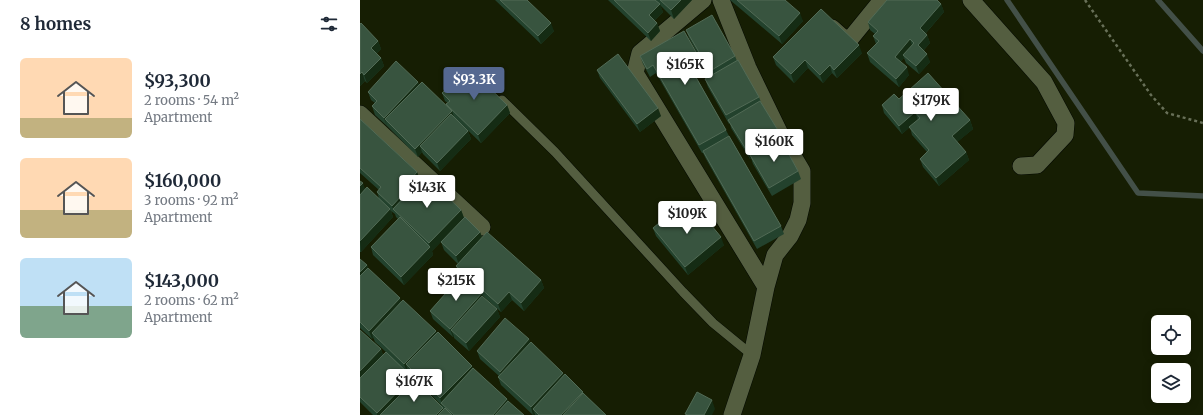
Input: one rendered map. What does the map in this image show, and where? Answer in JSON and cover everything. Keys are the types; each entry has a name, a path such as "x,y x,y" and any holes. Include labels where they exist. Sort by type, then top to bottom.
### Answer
{"street":[{"path":"703,0 640,54 635,73 766,287"},
{"path":"721,0 751,75 780,134 802,171 802,203 798,220 790,236 774,255 752,354 732,415"},
{"path":"829,25 841,36 847,39 851,38 882,0"},
{"path":"971,0 1044,82 1066,123 1065,135 1038,166 1021,166"},
{"path":"360,114 482,227"}],"lane":[{"path":"502,100 555,152 713,323 752,354"}],"path":[{"path":"1085,0 1151,95 1167,113 1203,122"}],"building":[{"path":"500,0 527,0 551,23 538,36"},
{"path":"614,0 655,0 660,4 649,15 657,23 648,33"},
{"path":"660,0 681,0 671,10"},
{"path":"737,0 785,0 800,13 779,36"},
{"path":"887,0 937,0 941,4 920,28 927,35 918,45 927,54 916,66 903,55 914,43 910,39 895,57 907,67 896,79 867,53 879,41 873,36 878,31 868,22"},
{"path":"821,9 859,45 834,70 830,65 820,75 805,60 791,74 773,57"},
{"path":"712,15 735,56 710,71 686,30"},
{"path":"361,23 378,41 371,48 381,58 364,75 362,72 360,74"},
{"path":"684,31 696,52 685,58 726,130 699,145 653,65 647,69 640,56"},
{"path":"618,54 658,108 637,124 597,70"},
{"path":"738,60 759,97 726,115 705,79"},
{"path":"396,61 418,82 384,118 372,106 377,101 368,92"},
{"path":"468,67 507,105 478,135 446,104 450,101 442,93"},
{"path":"928,73 970,120 952,136 966,152 936,178 920,159 929,150 909,127 920,118 915,112 899,126 882,105 894,94 899,99"},
{"path":"422,82 452,111 415,149 385,119"},
{"path":"760,101 779,132 747,151 728,120"},
{"path":"451,114 468,131 437,163 420,146"},
{"path":"360,119 417,172 410,180 413,183 392,206 377,192 381,187 360,168"},
{"path":"729,136 781,226 754,241 703,151"},
{"path":"780,138 798,171 769,188 750,155"},
{"path":"425,175 461,210 429,243 393,209"},
{"path":"367,187 390,209 360,241 360,195"},
{"path":"682,204 694,220 702,214 721,237 685,267 653,228"},
{"path":"400,217 430,247 401,277 371,247"},
{"path":"465,217 480,232 456,256 441,242"},
{"path":"487,232 541,280 521,303 509,292 498,304 456,266"},
{"path":"360,259 367,265 360,272"},
{"path":"368,268 400,298 369,331 360,322 360,276"},
{"path":"462,275 482,293 450,329 430,311"},
{"path":"482,296 497,309 466,343 451,330"},
{"path":"403,300 436,331 404,364 372,333"},
{"path":"505,318 529,339 500,372 477,351"},
{"path":"360,330 381,349 360,371"},
{"path":"438,332 472,366 440,398 406,364"},
{"path":"531,342 563,373 531,407 498,377"},
{"path":"386,352 412,377 377,413 360,397 360,378"},
{"path":"473,368 507,399 493,415 454,415 441,403"},
{"path":"565,374 583,392 561,415 539,415 533,409"},
{"path":"415,380 443,408 436,415 380,415"},
{"path":"697,392 712,400 704,415 685,414"},
{"path":"583,393 606,415 563,415"},
{"path":"508,401 524,415 495,415"},
{"path":"445,408 452,415 438,415"}],"waterway":[{"path":"1007,0 1138,193 1203,196"},
{"path":"1158,0 1203,51"}]}
